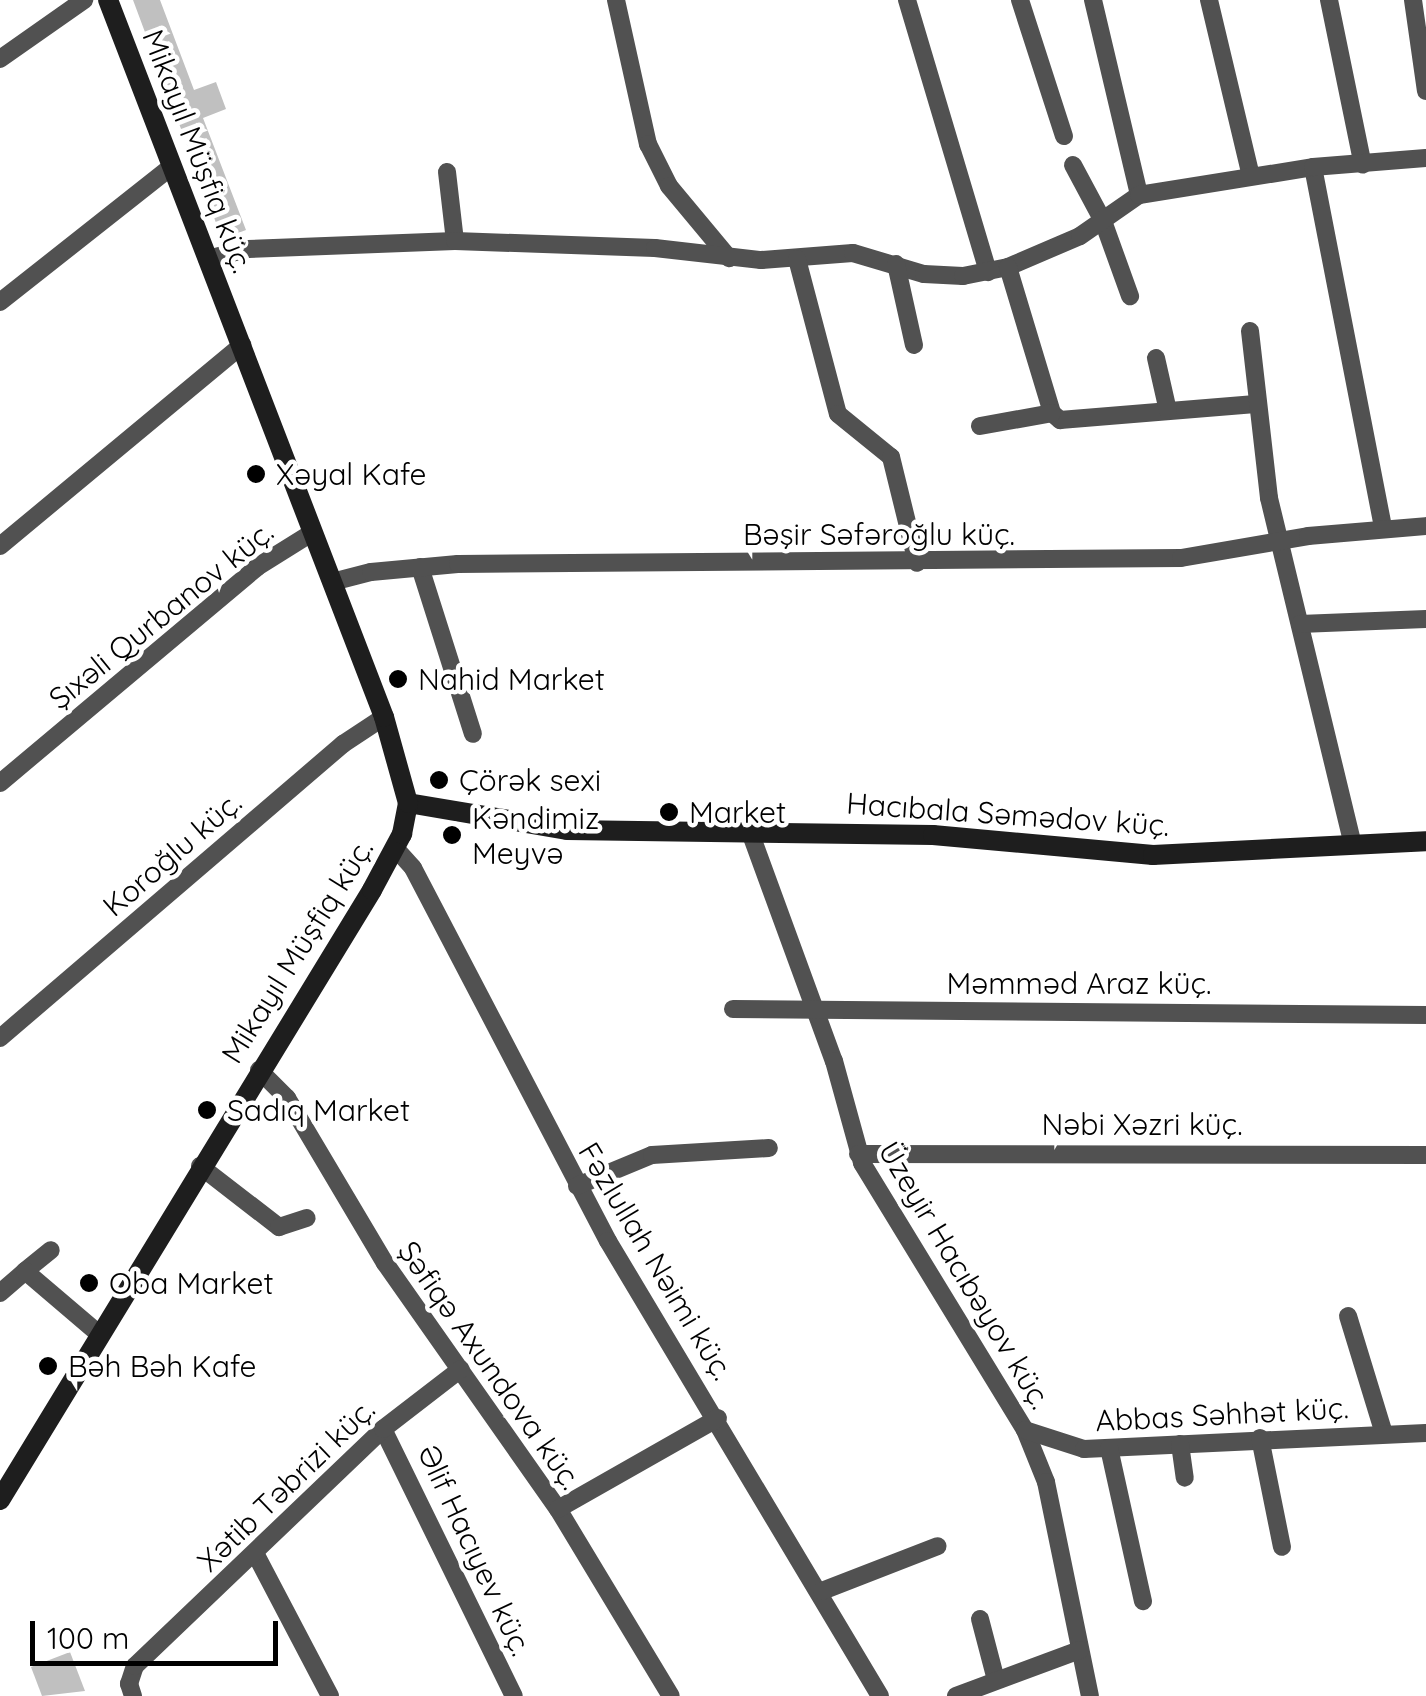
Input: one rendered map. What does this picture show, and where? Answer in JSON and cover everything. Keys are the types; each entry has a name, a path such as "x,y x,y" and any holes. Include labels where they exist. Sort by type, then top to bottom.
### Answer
{"main road":[{"name":"Mikayıl Müşfiq küç.","path":"0,1500 396,849 408,803 384,717 108,0"},
{"name":"Hacıbala Səmədov küç.","path":"408,803 567,830 1000,838 1153,855 1426,841"}],"street":[{"path":"0,59 84,0"},
{"path":"616,0 648,144 669,186 729,258"},
{"path":"908,0 988,272"},
{"path":"1020,0 1064,136"},
{"path":"1092,0 1140,195"},
{"path":"1209,0 1251,176"},
{"path":"1328,0 1363,165"},
{"path":"1414,0 1425,80"},
{"path":"207,259 248,250 455,241 655,248 729,258 797,260 853,254 924,274 988,272 1103,221 1140,195 1251,176 1426,158"},
{"path":"1073,165 1103,221 1130,296"},
{"path":"0,302 171,167"},
{"path":"1313,168 1383,526"},
{"path":"447,172 455,241"},
{"path":"797,260 838,414 891,456 917,563"},
{"path":"896,264 914,345"},
{"path":"1008,266 1052,413"},
{"path":"1250,331 1256,404 1280,544 1352,842"},
{"path":"0,546 242,345"},
{"path":"1156,358 1168,411"},
{"path":"980,426 1052,413 1070,422 1256,404"},
{"name":"Bəşir Səfəroğlu küç.","path":"332,582 420,567 1182,558 1383,526 1426,526"},
{"name":"Şıxəli Qurbanov küç.","path":"0,783 257,566 313,532"},
{"path":"420,567 473,734"},
{"path":"1300,624 1426,619"},
{"name":"Koroğlu küç.","path":"0,1038 343,744 384,717"},
{"name":"Üzeyir Hacıbəyov küç.","path":"750,832 816,1010 858,1154 1025,1430 1056,1523 1090,1696"},
{"name":"Fəzlullah Nəimi küç.","path":"396,849 413,868 577,1186 822,1590 880,1696"},
{"name":"Məmməd Araz küç.","path":"732,1008 1426,1015"},
{"name":"Şəfiqə Axundova küç.","path":"259,1070 288,1098 385,1263 558,1509 671,1696"},
{"path":"577,1186 652,1155 769,1148"},
{"name":"Nəbi Xəzri küç.","path":"858,1154 1426,1155"},
{"path":"200,1166 278,1227 308,1218"},
{"path":"0,1293 51,1250"},
{"path":"25,1270 99,1334"},
{"path":"1348,1316 1384,1434"},
{"name":"Xətib Təbrizi küç.","path":"133,1696 129,1684 135,1666 256,1555 383,1429 461,1369"},
{"path":"558,1509 718,1418"},
{"name":"Əlif Hacıyev küç.","path":"383,1429 514,1696"},
{"name":"Abbas Səhhət küç.","path":"1025,1430 1057,1444 1110,1448 1426,1433"},
{"path":"1260,1438 1282,1546"},
{"path":"1180,1444 1185,1478"},
{"path":"1110,1448 1142,1601"},
{"path":"822,1590 938,1546"},
{"path":"256,1555 330,1696"},
{"path":"980,1620 996,1680"},
{"path":"956,1696 1080,1650"}],"building":[{"path":"133,0 160,0 194,90 216,82 226,109 203,118 246,230 222,239"},
{"path":"70,1652 85,1691 42,1696 31,1667"}],"place":[{"name":"Xəyal Kafe","path":"256,474"},
{"name":"Nahid Market","path":"398,679"},
{"name":"Çörək sexi","path":"439,780"},
{"name":"Market","path":"669,812"},
{"name":"Kəndimiz Meyvə","path":"452,835"},
{"name":"Sadıq Market","path":"207,1110"},
{"name":"Oba Market","path":"89,1283"},
{"name":"Bəh Bəh Kafe","path":"48,1366"}]}
